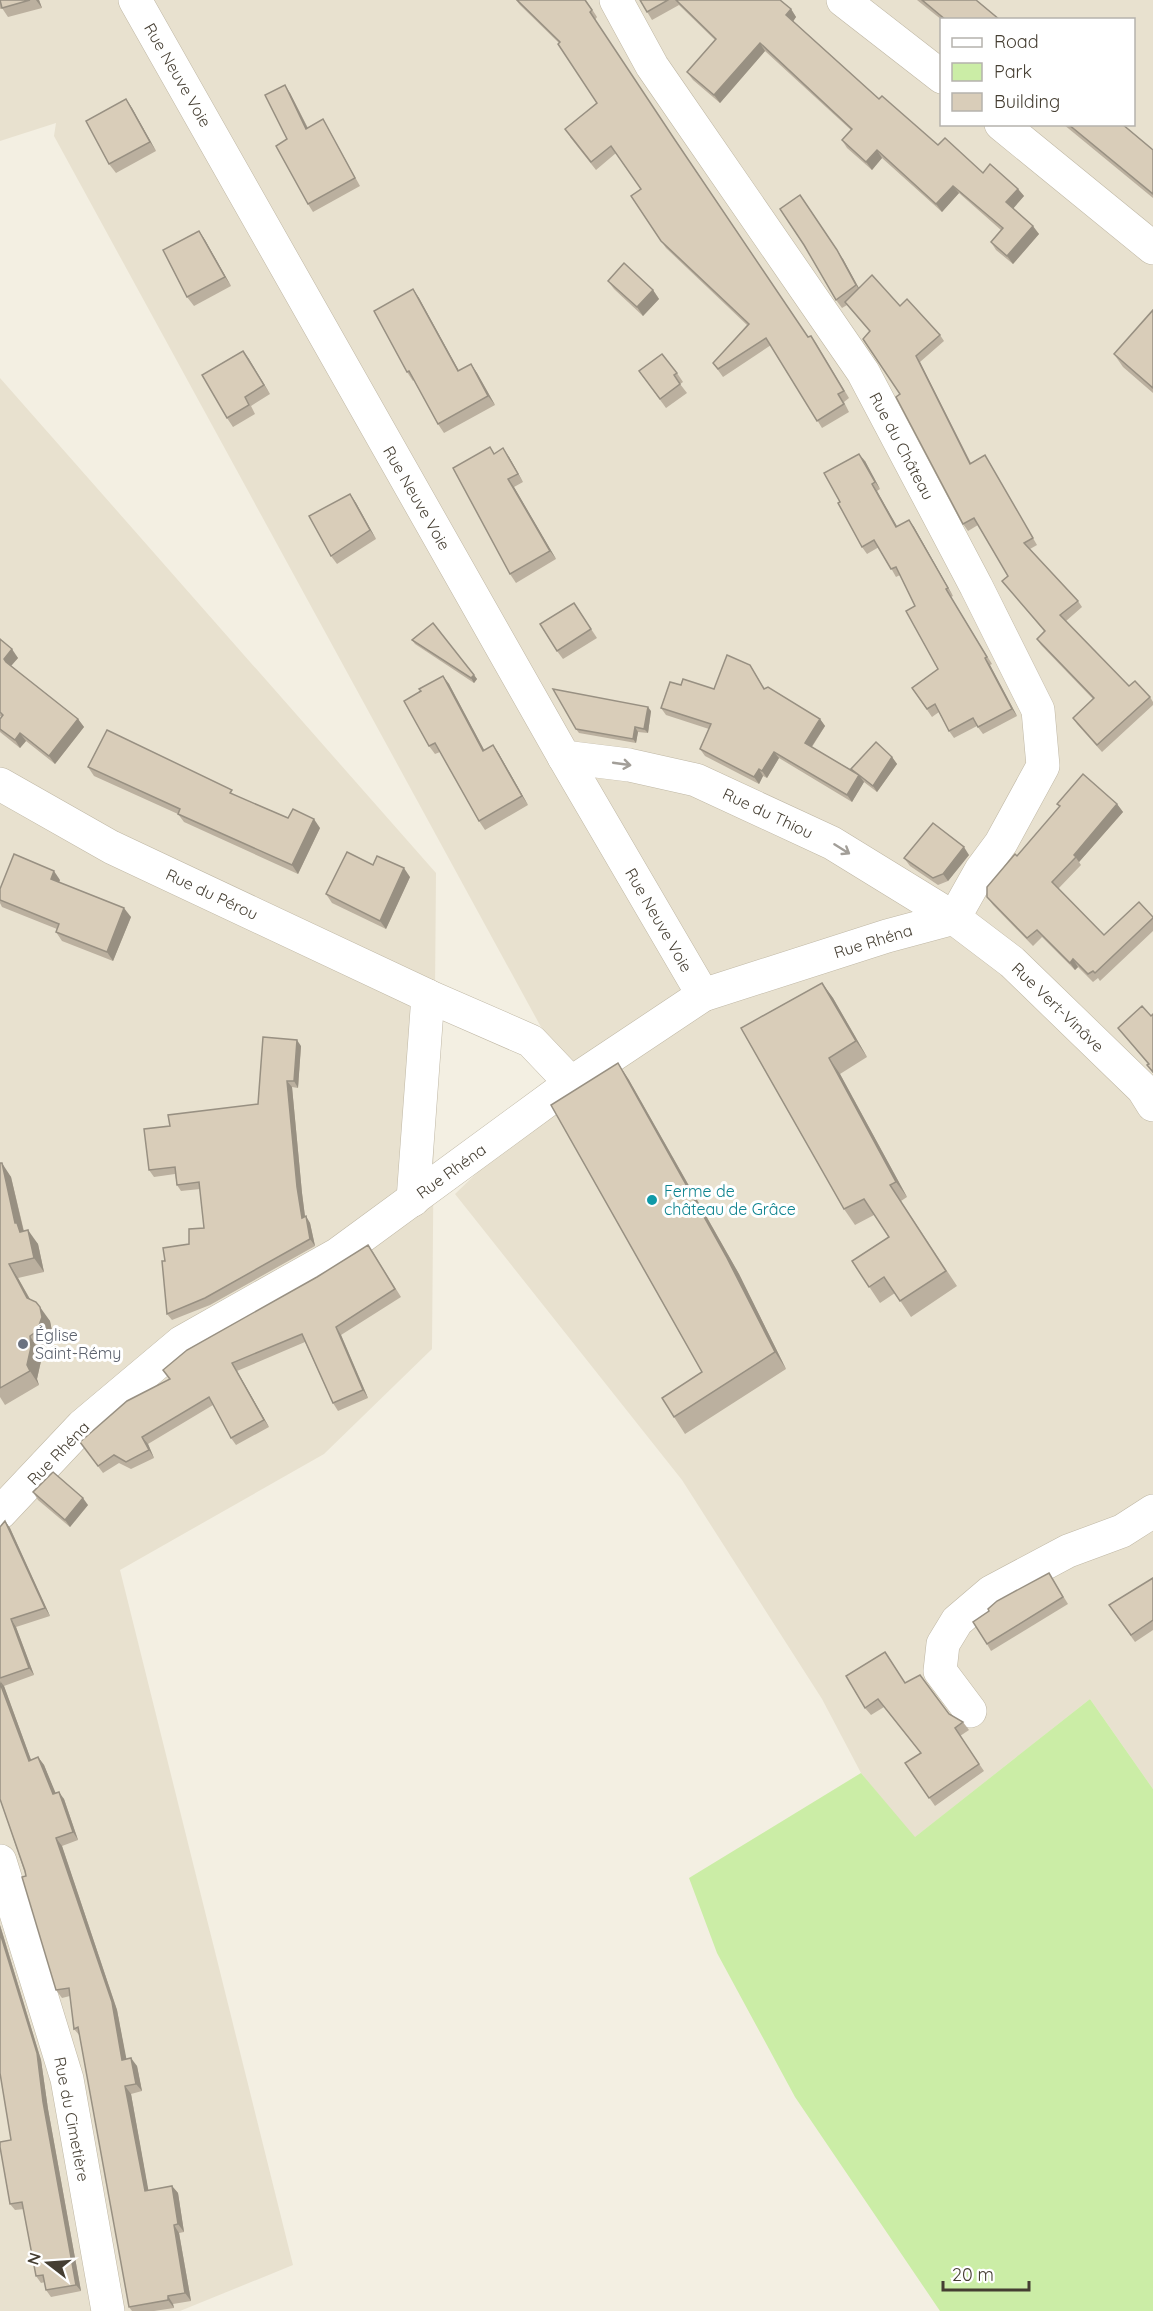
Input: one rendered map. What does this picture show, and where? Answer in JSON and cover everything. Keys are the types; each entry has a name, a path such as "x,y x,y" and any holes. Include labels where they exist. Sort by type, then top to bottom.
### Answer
{"street":[{"name":"Rue Neuve Voie","path":"135,0 564,757 703,994"},
{"name":"Rue du Château","path":"616,0 652,66 863,372 1038,710 1043,766 954,918"},
{"path":"843,0 940,75"},
{"path":"1003,126 1153,248"},
{"name":"Rue du Thiou","path":"564,757 629,765 696,780 832,843 954,918"},
{"name":"Rue du Pérou","path":"0,784 111,847 428,996 531,1041 571,1083"},
{"name":"Rue Rhéna","path":"0,1513 82,1426 182,1342 338,1254 571,1083 703,994 887,936 954,918"},
{"name":"Rue Vert-Vinâve","path":"954,918 1012,962 1143,1089 1153,1105"},
{"path":"413,1200 428,996"},
{"path":"970,1711 940,1671 943,1644 957,1621 991,1592 1068,1551 1122,1531 1153,1511"},
{"name":"Rue du Cimetière","path":"0,1861 68,2079 108,2311"}],"shaded area":[{"path":"0,0 1153,0 1153,1789 1090,1699 914,1838 861,1773 822,1699 682,1480 455,1194 571,1082 54,136 56,123 0,141"},
{"path":"0,378 436,873 432,1349 324,1454 120,1570 293,2265 180,2311 0,2311"}],"green space":[{"path":"1090,1699 1153,1789 1153,2311 940,2311 795,2097 717,1953 689,1878 861,1773 915,1837"}],"building":[{"path":"0,0 30,0 2,8"},
{"path":"517,0 585,0 592,10 590,12 675,140 808,337 811,336 844,391 838,394 844,404 817,421 766,338 718,369 713,363 749,324 661,241 631,196 641,189 611,146 591,162 565,129 597,103 558,44 560,42"},
{"path":"640,0 668,0 647,12"},
{"path":"676,0 780,0 791,9 786,15 879,99 882,96 938,145 945,138 983,173 990,164 1018,189 1006,202 1033,226 1007,256 991,242 1003,228 953,186 936,204 877,150 866,162 842,140 852,129 760,43 714,95 687,72 716,39"},
{"path":"922,0 976,0 998,18 944,18"},
{"path":"285,85 306,129 323,119 355,178 308,204 276,146 287,139 265,95"},
{"path":"126,99 150,142 109,164 86,121"},
{"path":"1070,126 1124,126 1153,150 1153,194"},
{"path":"800,195 837,250 856,285 836,300 780,209"},
{"path":"199,231 225,277 187,297 163,250"},
{"path":"624,263 653,290 637,307 608,281"},
{"path":"872,275 900,306 907,299 940,335 916,356 970,464 985,455 1033,538 1024,543 1078,601 1060,615 1129,686 1135,681 1150,697 1097,745 1073,718 1094,698 1037,639 1045,631 1002,581 1008,576 974,518 963,524 896,397 900,394 863,339 870,331 845,302"},
{"path":"413,289 458,371 471,364 488,396 438,424 374,311"},
{"path":"1153,310 1153,388 1114,354"},
{"path":"243,351 264,385 245,397 249,405 227,418 202,375"},
{"path":"662,354 677,373 674,375 680,384 660,399 639,371"},
{"path":"490,447 494,454 503,448 518,474 508,479 550,551 510,574 453,468"},
{"path":"859,454 875,482 872,484 896,527 909,520 948,588 946,589 987,657 985,658 1012,709 978,727 973,718 949,731 935,704 927,709 912,688 938,669 906,611 915,606 896,567 891,569 874,540 862,547 824,473"},
{"path":"350,494 370,530 331,556 309,516"},
{"path":"574,603 591,629 557,651 540,624"},
{"path":"433,623 474,675 471,678 412,640"},
{"path":"0,639 12,649 4,659 6,662 78,719 49,756 20,733 15,740 0,729 0,719 3,715 0,712"},
{"path":"727,655 750,665 764,689 768,687 820,719 805,743 859,775 847,795 774,752 762,771 759,769 754,777 700,749 711,724 661,708 670,682 681,685 683,679 714,689"},
{"path":"443,676 483,751 493,745 522,796 479,821 435,743 429,746 404,701 421,691 419,689"},
{"path":"553,689 648,707 644,729 635,727 633,739 576,729"},
{"path":"107,730 232,790 230,793 288,818 293,809 314,819 292,865 178,814 180,809 88,767"},
{"path":"876,742 892,757 873,786 851,769"},
{"path":"1083,774 1117,804 1074,855 1076,857 1052,882 1104,935 1139,902 1153,917 1095,973 1093,971 1088,974 1073,959 1070,963 1037,930 1027,938 987,897 987,887 1060,806 1057,804"},
{"path":"933,823 964,847 943,874 933,878 904,858"},
{"path":"347,852 373,865 377,856 404,868 380,921 326,894"},
{"path":"14,854 54,871 51,879 124,908 107,952 56,932 59,924 0,900 0,889"},
{"path":"822,983 856,1041 829,1058 896,1182 890,1185 946,1271 900,1301 884,1277 869,1287 852,1261 889,1237 864,1199 844,1209 741,1028"},
{"path":"1142,1006 1151,1016 1153,1014 1153,1072 1147,1065 1149,1064 1118,1028"},
{"path":"263,1037 297,1040 294,1081 287,1081 297,1187 302,1218 306,1216 310,1239 205,1298 167,1314 163,1248 189,1244 189,1229 204,1228 199,1182 177,1185 175,1167 149,1170 144,1129 170,1126 168,1115 258,1104"},
{"name":"Ferme de château de Grâce","path":"618,1063 727,1258 775,1352 674,1417 662,1398 702,1372 551,1105"},
{"path":"0,1163 2,1163 15,1223 20,1232 28,1230 34,1258 9,1264 27,1298 36,1302 40,1307 42,1317 37,1331 30,1336 31,1347 27,1365 30,1371 0,1388"},
{"path":"368,1245 395,1289 336,1327 363,1390 333,1403 302,1334 232,1363 264,1420 231,1438 209,1397 142,1437 149,1450 126,1462 114,1455 98,1466 80,1442 127,1401 170,1379 163,1370 187,1350 317,1277"},
{"path":"53,1472 83,1498 65,1520 33,1492"},
{"path":"5,1521 45,1608 11,1619 29,1668 0,1678 0,1527"},
{"path":"1049,1573 1063,1597 987,1644 973,1622 989,1611 988,1609 997,1601"},
{"path":"1153,1578 1153,1620 1131,1635 1109,1605"},
{"path":"885,1652 905,1683 920,1675 949,1714 963,1722 955,1728 979,1764 929,1798 905,1763 921,1753 878,1699 865,1708 846,1676"},
{"path":"0,1683 29,1761 38,1757 53,1794 59,1792 73,1832 56,1838 112,2002 122,2060 131,2058 136,2084 125,2086 145,2191 172,2186 178,2224 174,2225 185,2293 168,2296 168,2300 129,2307 78,2027 74,2029 69,1988 56,1990 22,1877 26,1876 25,1871 0,1799"},
{"path":"0,1933 37,2053 43,2102 76,2285 46,2290 43,2275 36,2276 22,2202 10,2204 0,2147 0,2142 11,2140 0,2073"}],"place":[{"name":"Ferme de château de Grâce","path":"652,1200"},
{"name":"Église Saint-Rémy","path":"23,1344"}]}
